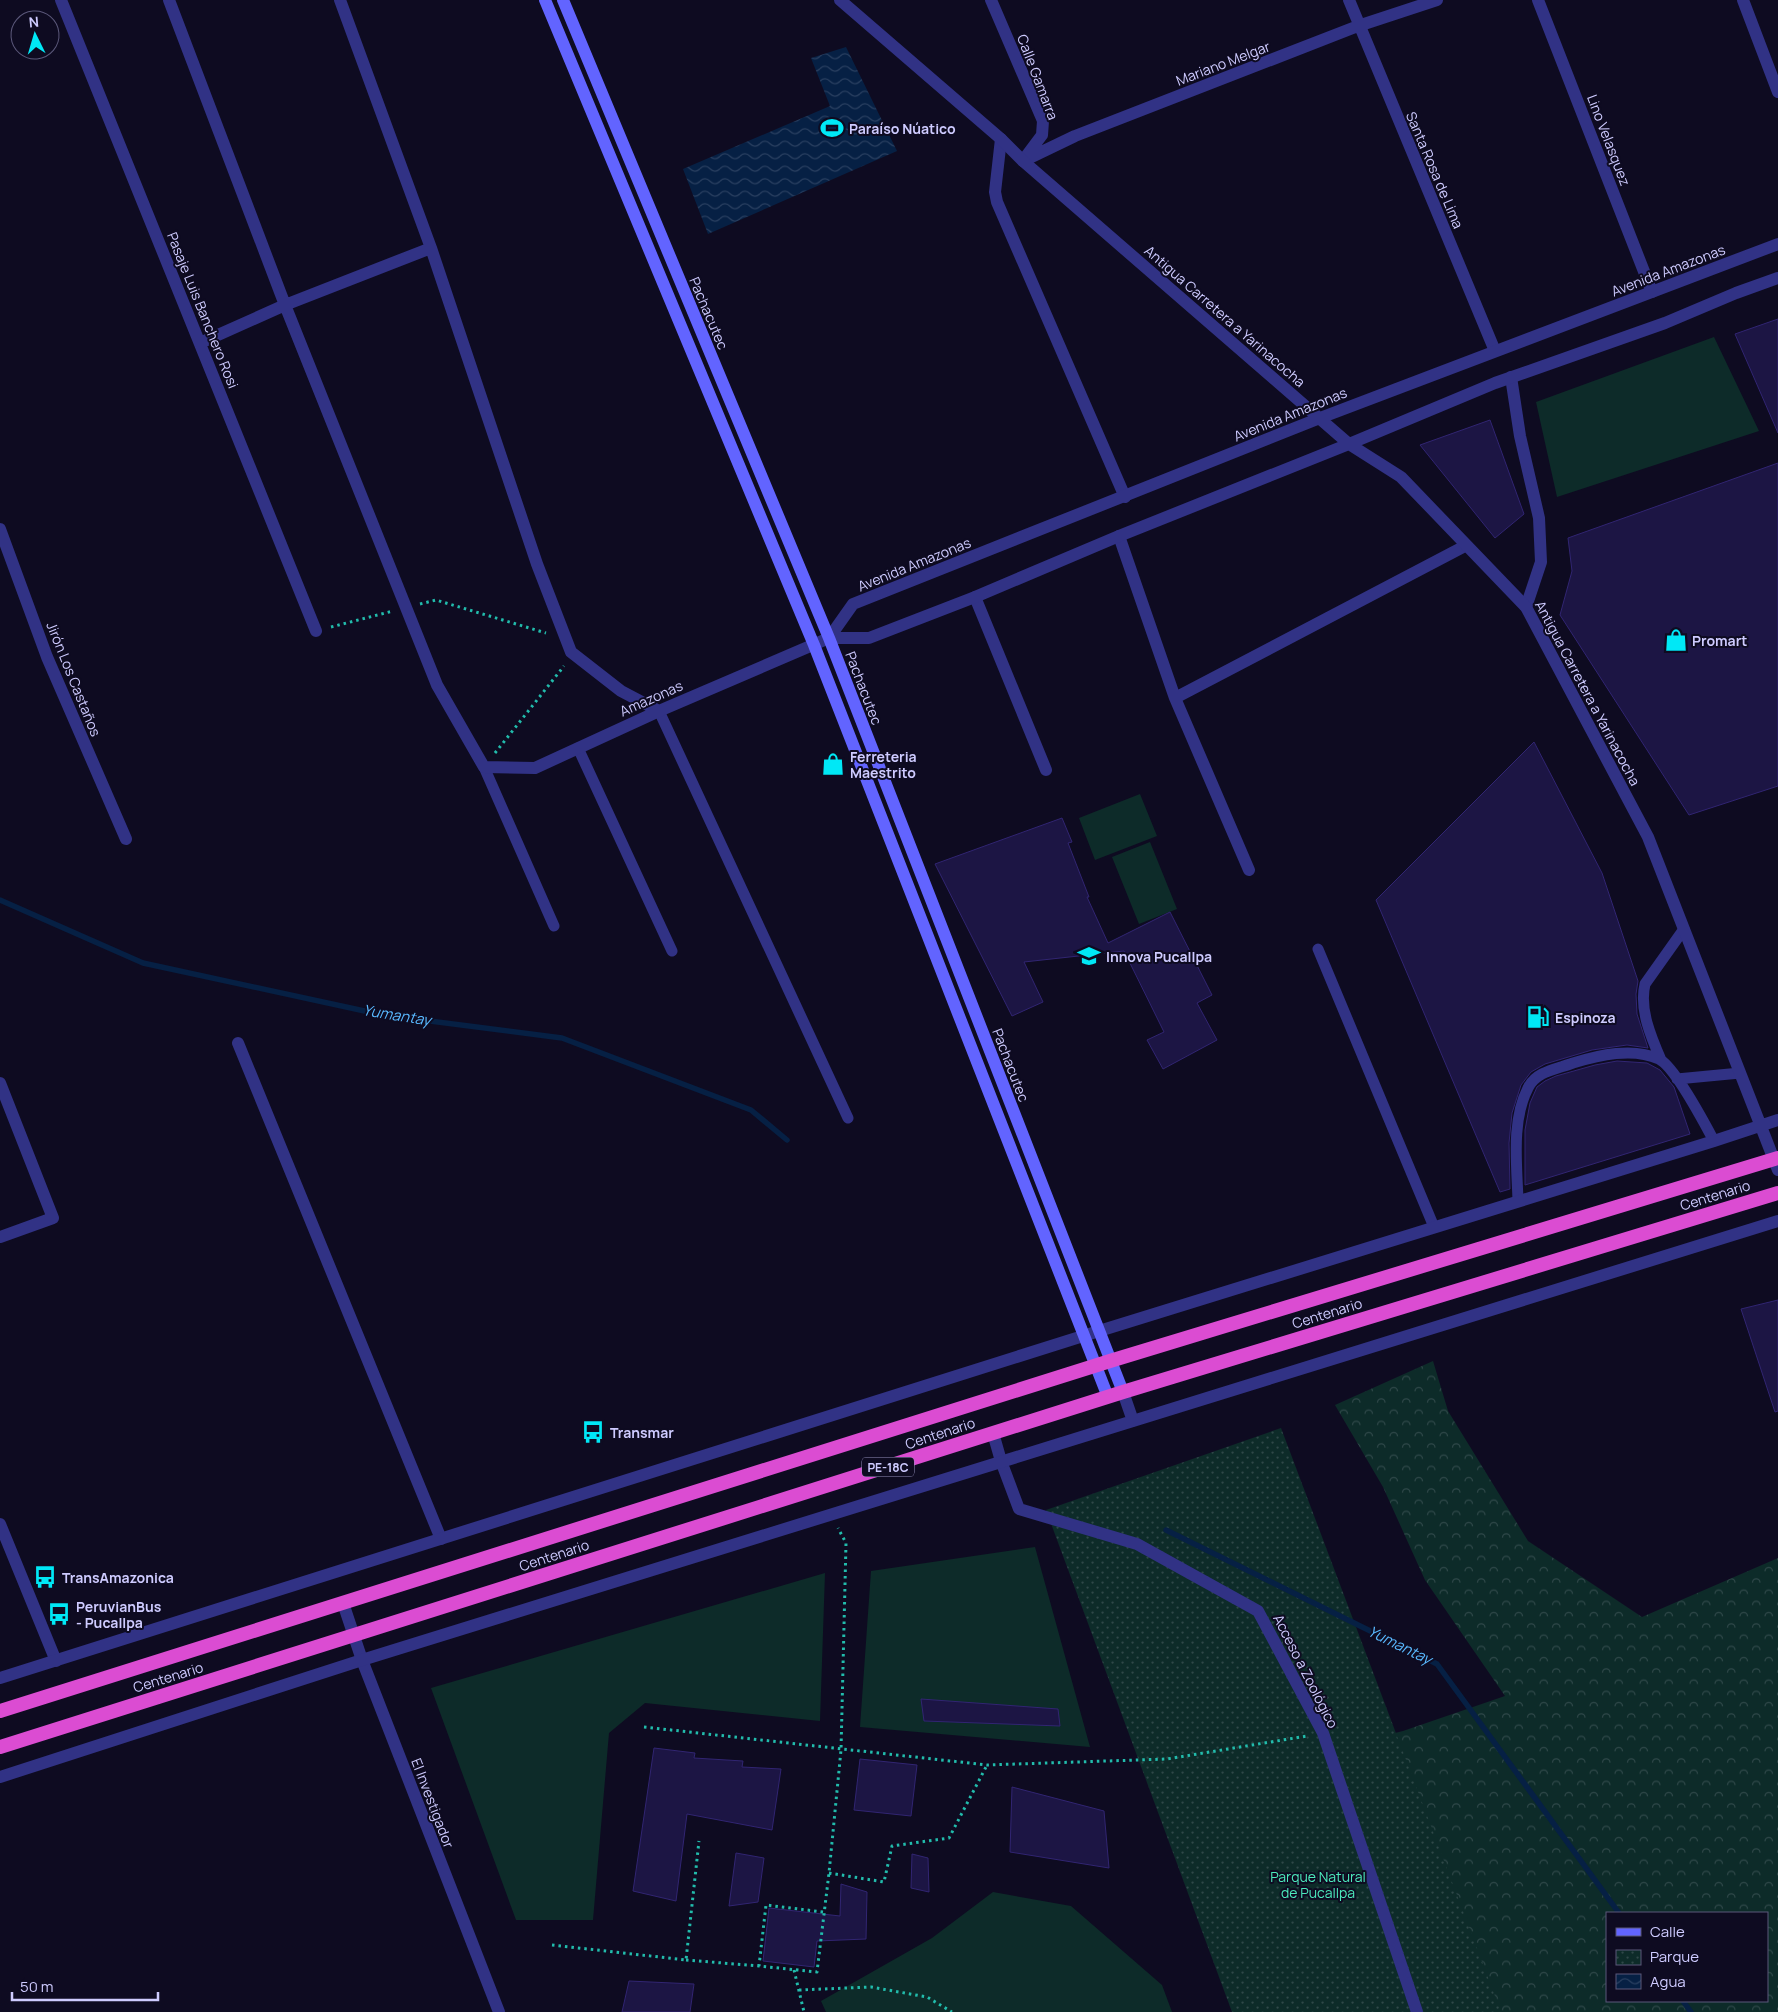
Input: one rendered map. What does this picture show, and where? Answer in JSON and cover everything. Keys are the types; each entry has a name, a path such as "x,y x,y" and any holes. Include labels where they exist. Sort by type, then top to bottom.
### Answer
{"highway":[{"name":"Centenario","path":"0,1711 1110,1361 1777,1162"},
{"name":"Centenario","path":"0,1747 1123,1392 1778,1193"}],"main road":[{"path":"545,0 814,645 1108,1397"},
{"name":"Pachacutec","path":"562,0 829,638 1123,1392"}],"street":[{"name":"Pasaje Luis Banchero Rosi","path":"61,0 316,631"},
{"path":"169,0 285,305 437,685 484,767"},
{"path":"340,0 432,248 537,564 571,652 621,691 659,711"},
{"name":"Antigua Carretera a Yarinacocha","path":"840,0 1349,444 1401,477 1465,546 1526,607 1648,837 1740,1073 1777,1162"},
{"name":"Calle Gamarra","path":"991,0 1043,122 1042,136 1023,161"},
{"name":"Santa Rosa de Lima","path":"1349,0 1358,26 1495,351"},
{"name":"Mariano Melgar","path":"1023,161 1075,136 1358,26 1437,0"},
{"name":"Lino Velasquez","path":"1538,0 1652,292"},
{"path":"1743,0 1778,92"},
{"path":"1001,139 995,192 997,202 1125,497"},
{"name":"Avenida Amazonas","path":"829,638 853,604 1320,418 1778,244"},
{"path":"200,342 285,305 432,248"},
{"path":"829,638 869,638 1511,377 1665,323 1736,293 1778,278"},
{"path":"1511,377 1520,436 1539,518 1541,562 1526,607"},
{"name":"Jirón Los Castaños","path":"0,528 48,657 126,839"},
{"path":"1119,536 1175,698 1249,870"},
{"path":"1175,698 1465,546"},
{"path":"975,596 1046,770"},
{"name":"Amazonas","path":"484,767 535,768 659,711 829,638"},
{"path":"238,1043 441,1539"},
{"path":"0,1083 53,1218 0,1237"},
{"path":"0,1678 1083,1336 1778,1120"},
{"path":"0,1777 362,1660 1778,1221"},
{"name":"Pachacutec","path":"1123,1392 1133,1420"},
{"name":"Acceso a Zoológico","path":"993,1433 1018,1508 1137,1544 1258,1611 1322,1733 1417,2012"},
{"path":"0,1524 56,1661"},
{"name":"El Investigador","path":"343,1603 362,1660 499,2012"}],"lane":[{"path":"659,711 848,1118"},
{"path":"578,748 672,951"},
{"path":"484,767 554,926"},
{"path":"1684,929 1645,984 1642,995 1652,1039 1661,1060 1677,1079 1714,1141"},
{"path":"1318,949 1434,1227"},
{"path":"1518,1201 1520,1108 1528,1086 1538,1075 1595,1057 1637,1053 1661,1060"},
{"path":"1677,1079 1740,1073"}],"path":[{"path":"316,631 436,600 545,632 571,652"},
{"path":"484,767 564,666 572,669"},
{"path":"552,1945 817,1972 841,1750 846,1543 830,1514"},
{"path":"644,1727 987,1765 1168,1759 1322,1733"},
{"path":"829,1873 884,1882 892,1846 949,1838 987,1765"},
{"path":"686,1960 700,1841"},
{"path":"759,1966 766,1905 823,1912"},
{"path":"794,1970 804,2012"},
{"path":"799,1990 871,1987 927,1997 952,2012"}],"green space":[{"path":"1714,337 1759,431 1557,497 1536,402"},
{"path":"1140,794 1157,836 1095,860 1079,818"},
{"path":"1150,842 1177,909 1139,924 1112,857"},
{"path":"1433,1361 1448,1411 1528,1541 1642,1617 1778,1558 1778,2012 1254,2012 1173,1789 1403,1731 1505,1696 1425,1580 1383,1487 1335,1405"},
{"name":"Parque Natural de Pucallpa","path":"1281,1428 1501,2012 1232,2012 1046,1510"},
{"path":"1035,1547 1090,1747 860,1727 871,1571"},
{"path":"825,1573 820,1721 645,1703 609,1733 593,1920 516,1920 431,1688"},
{"path":"993,1892 1071,1906 1162,1985 1172,2012 826,2012 821,2001 932,1938"}],"water":[{"name":"Paraíso Núatico","path":"846,47 897,151 708,234 683,169 830,106 811,58"}],"building":[{"path":"1778,319 1778,433 1735,334"},
{"path":"1490,420 1524,514 1495,538 1420,445"},
{"name":"Promart","path":"1778,463 1778,786 1689,815 1560,615 1572,571 1568,538"},
{"name":"Espinoza","path":"1534,742 1602,873 1638,981 1636,994 1637,1014 1648,1048 1627,1045 1592,1050 1545,1064 1531,1072 1521,1085 1512,1113 1509,1143 1510,1189 1500,1192 1376,900"},
{"path":"1062,818 1072,842 1068,843 1089,897 1087,897 1108,943 1170,912 1212,995 1197,1003 1217,1040 1163,1069 1147,1040 1164,1032 1124,951 1024,962 1043,1002 1012,1016 935,864"},
{"path":"1617,1061 1647,1063 1660,1070 1674,1087 1690,1134 1525,1185 1525,1130 1530,1103 1537,1087 1556,1076"},
{"path":"1778,1300 1778,1411 1775,1412 1741,1309"},
{"path":"921,1699 1058,1709 1060,1726 924,1721"},
{"path":"654,1748 695,1753 694,1758 743,1761 742,1767 781,1769 772,1830 687,1814 676,1901 633,1891"},
{"path":"860,1759 917,1765 911,1816 854,1810"},
{"path":"1012,1787 1104,1811 1109,1868 1010,1852"},
{"path":"736,1853 764,1858 758,1902 729,1906"},
{"path":"912,1854 928,1858 929,1892 911,1888"},
{"path":"841,1884 867,1892 866,1939 817,1941 814,1967 763,1961 769,1908 840,1916"},
{"path":"629,1981 694,1984 690,2012 622,2012"}],"waterway":[{"name":"Yumantay","path":"0,900 143,963 383,1015 562,1038 751,1110 787,1140"},
{"name":"Yumantay","path":"1166,1530 1437,1664 1618,1912"},
{"name":"Yumantay","path":"1684,2002 1691,2012"}],"place":[{"name":"Paraíso Núatico","path":"832,128"},
{"name":"Promart","path":"1676,640"},
{"name":"Ferreteria Maestrito","path":"833,764"},
{"name":"Innova Pucallpa","path":"1089,956"},
{"name":"Espinoza","path":"1538,1017"},
{"name":"Transmar","path":"593,1432"},
{"name":"TransAmazonica","path":"45,1577"},
{"name":"PeruvianBus - Pucallpa","path":"59,1614"}]}
